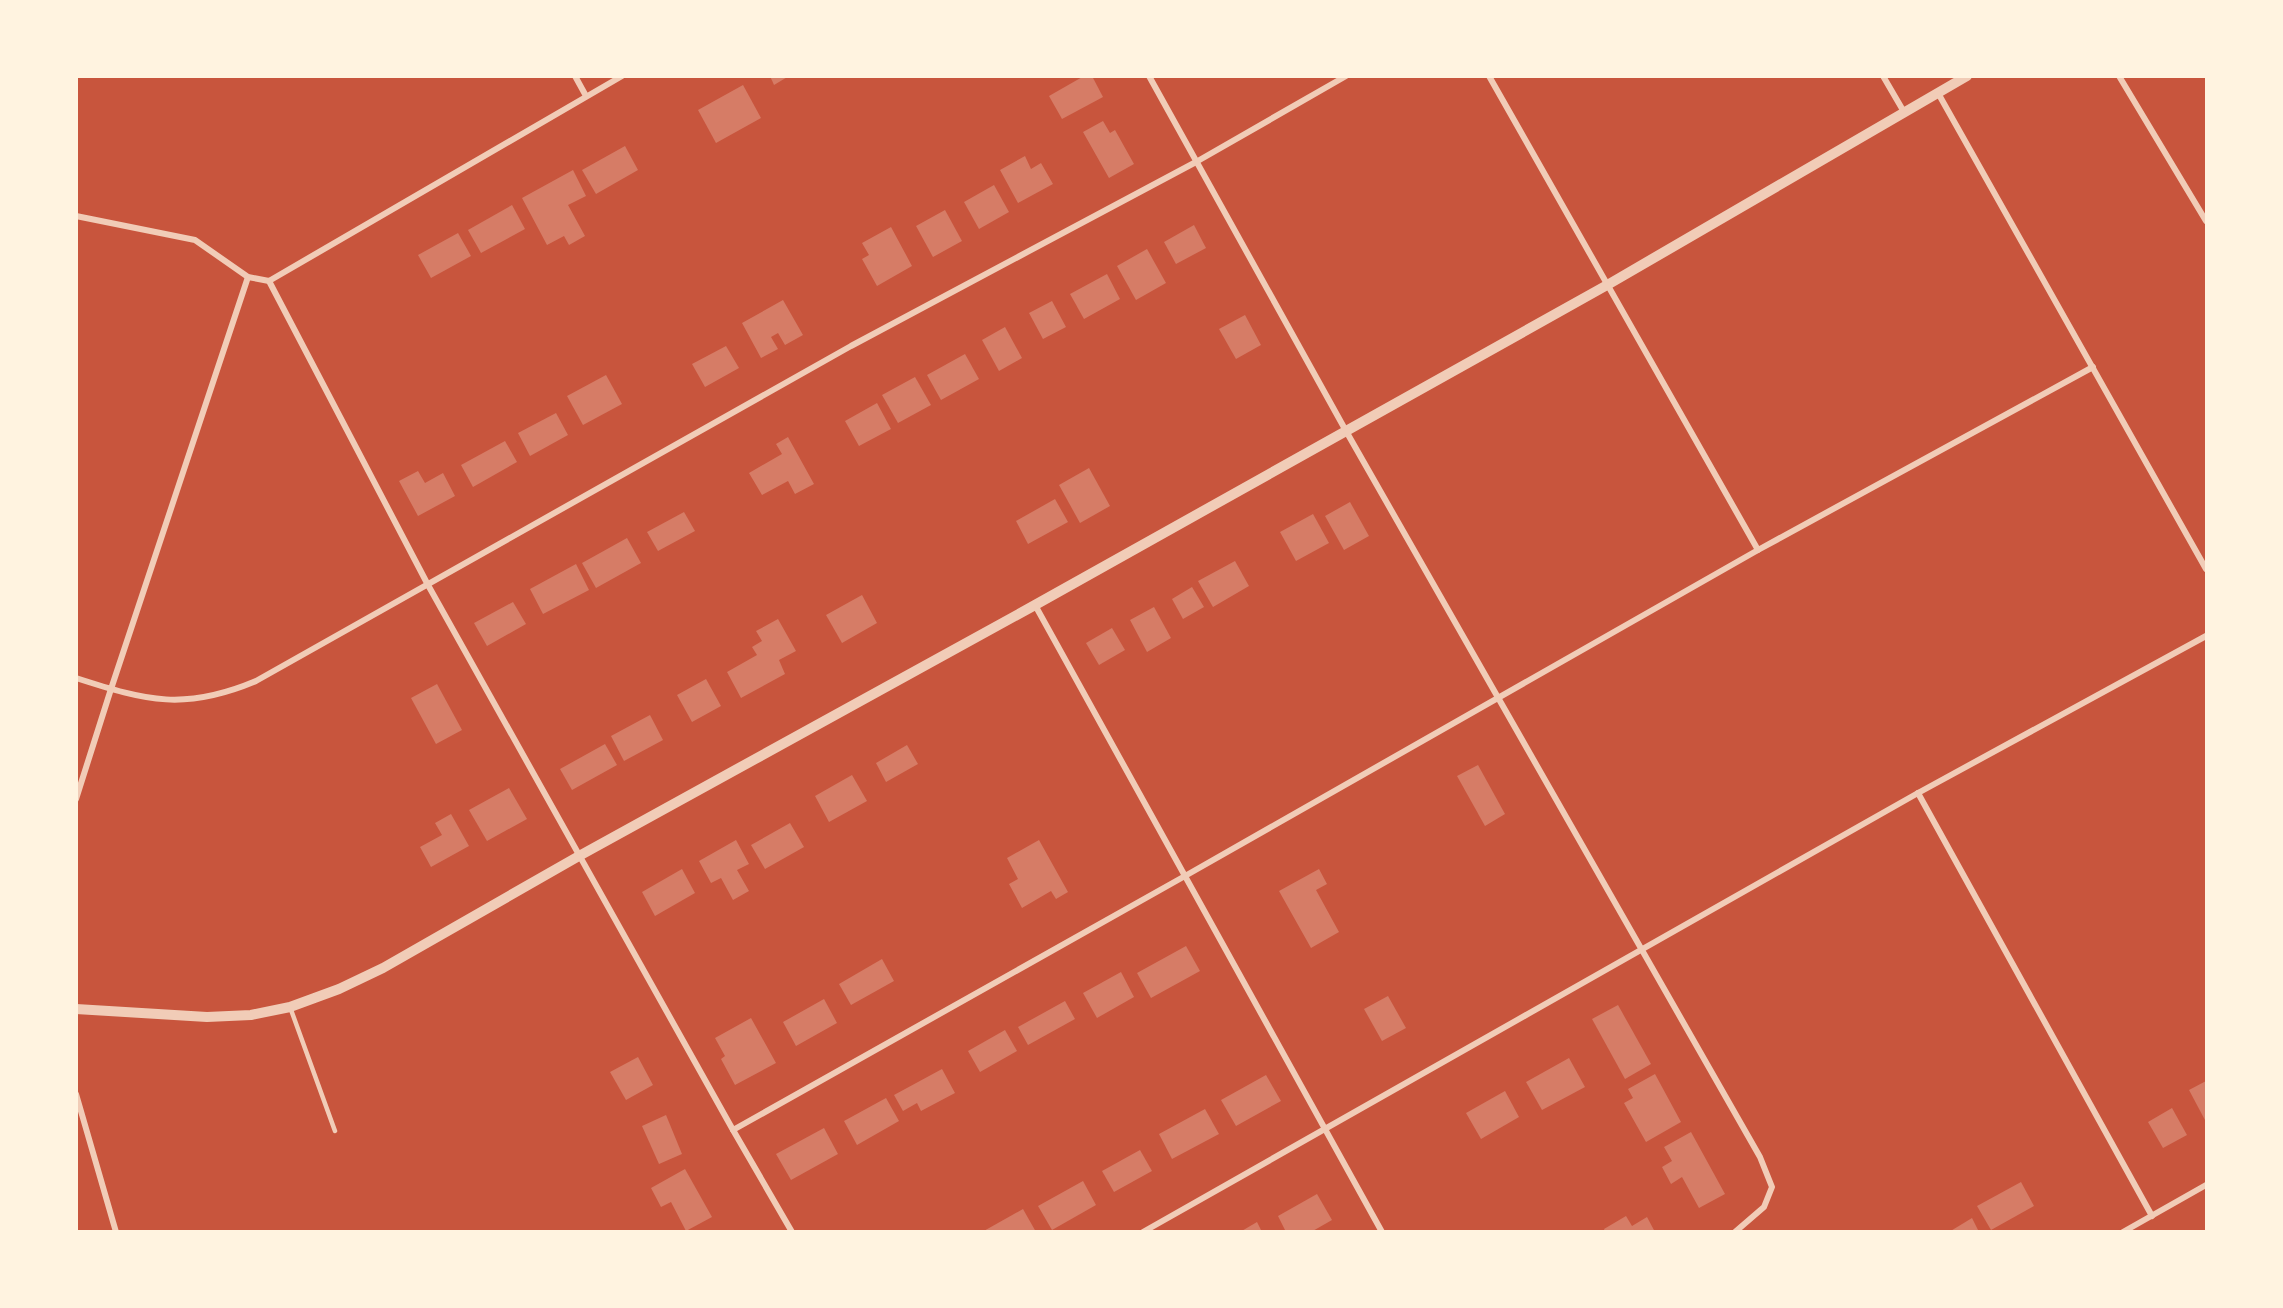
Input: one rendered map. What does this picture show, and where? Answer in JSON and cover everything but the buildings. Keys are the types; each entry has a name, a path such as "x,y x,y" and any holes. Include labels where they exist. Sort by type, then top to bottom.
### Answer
{"street":[{"path":"575,76 586,96"},
{"path":"76,216 195,240 248,278 269,281 622,76"},
{"path":"1149,76 1346,431 1760,1157 1772,1187 1764,1207 1735,1232"},
{"path":"76,678 154,699 178,701 228,693 256,681 851,346 1196,162 1347,76"},
{"path":"1489,76 1758,550"},
{"path":"1883,76 1904,112"},
{"path":"76,1010 207,1017 251,1015 290,1007 339,989 383,968 579,856 1035,605 1609,284 1967,76"},
{"path":"2120,76 2206,221"},
{"path":"1938,93 2206,569"},
{"path":"76,799 248,278"},
{"path":"269,281 428,585 792,1232"},
{"path":"733,1130 1758,550 2093,367"},
{"path":"1035,605 1382,1232"},
{"path":"1143,1232 1918,793 2206,636"},
{"path":"1918,793 2152,1216"},
{"path":"76,1094 116,1232"},
{"path":"2123,1232 2206,1185"}],"lane":[{"path":"290,1007 335,1131"}]}
